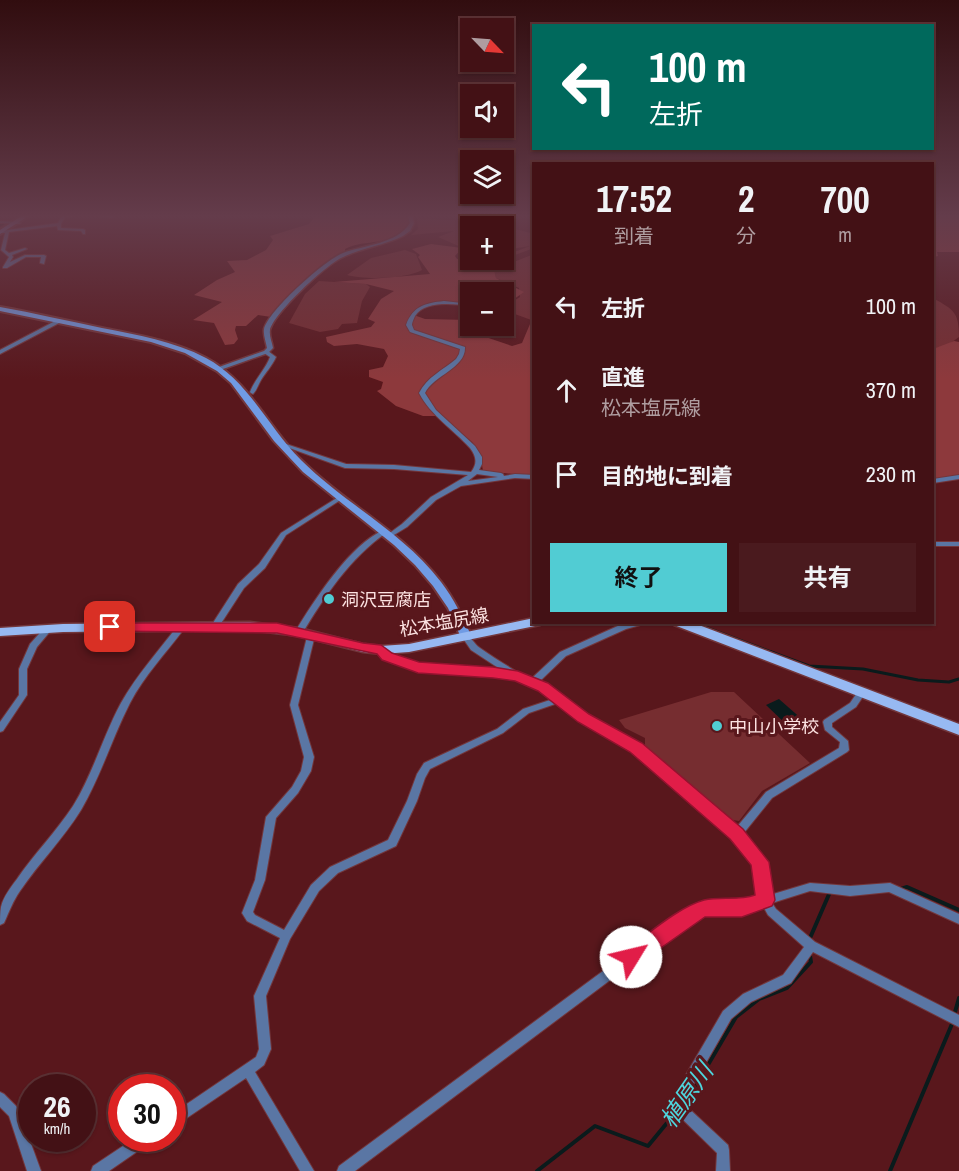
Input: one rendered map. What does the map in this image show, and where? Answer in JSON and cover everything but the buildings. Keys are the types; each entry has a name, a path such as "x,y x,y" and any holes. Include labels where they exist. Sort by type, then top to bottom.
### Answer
{"main road":[{"path":"0,309 166,344 192,352 221,368 307,471 416,558 435,578 446,593 466,637"},
{"name":"松本塩尻線","path":"0,632 49,628 250,626 305,634 381,650 409,648 532,623"},
{"path":"683,624 959,730"}],"street":[{"path":"221,368 266,352 270,348 267,330 272,319 320,270"},
{"path":"286,936 251,918 247,913 260,880 271,817 295,790 306,771 309,757 294,705 305,634 312,611 370,541 416,517 428,503 474,473 480,461 477,454 425,401 422,393 430,381 460,358 463,348 421,335 412,331 409,325 412,316 428,305 460,304"},
{"path":"0,352 58,321"},
{"path":"253,392 255,383 271,366 273,357 266,352"},
{"path":"284,445 345,466 394,467 532,477"},
{"path":"458,485 515,476"},
{"path":"934,481 959,477"},
{"path":"215,626 241,586 262,566 283,534 340,498"},
{"path":"934,544 959,544"},
{"path":"534,681 563,654 634,624"},
{"path":"0,921 22,876 75,811 91,783 124,705 138,681 181,627"},
{"path":"0,729 23,696 22,669 33,646 49,628"},
{"path":"466,637 474,648 518,676"},
{"path":"381,650 387,657 418,668 461,669 518,676 534,681 583,718 636,748 737,834 760,862 765,900 772,912 811,946 959,1021"},
{"path":"737,834 769,795 844,750 844,741 828,728 827,722 853,705 862,692"},
{"path":"186,1113 260,1061 265,1049 260,996 286,936 315,888 334,870 392,843 401,819 412,802 419,776 427,766 500,731 526,711 559,700"},
{"path":"344,1171 649,944 698,911 706,908 742,908 810,887 850,891 891,887 959,919"},
{"path":"723,1171 723,1150 675,1104 727,1015 747,998 788,979 811,946"},
{"path":"248,1071 307,1171"},
{"path":"0,1098 14,1112 34,1171"},
{"path":"98,1171 126,1152"}],"shaded area":[{"path":"233,270 318,270 271,317 258,315 246,326 236,326 238,339 234,344 225,345 214,323 193,320 222,302 194,295 217,280 235,272"},
{"path":"355,270 422,270 385,278 347,275"},
{"path":"427,270 494,270 496,278 504,282 460,282 460,303 428,304 411,314 425,319 460,320 460,336 483,336 512,346 522,343 532,324 532,476 483,471 480,454 472,442 441,416 423,416 396,406 377,391 381,389 383,382 369,377 369,370 383,367 388,356 384,349 357,344 334,346 327,342 326,337 371,327 375,322 368,319 381,299 394,291 366,284 334,282 430,274"},
{"path":"494,270 532,270 532,320 514,314 514,301 520,297 519,288 514,286 514,282 505,282 496,278"},
{"path":"319,281 366,284 370,287 362,301 357,323 342,324 338,329 320,332 289,323 305,294"},
{"path":"514,287 524,292 514,299"},
{"path":"934,299 950,309 958,322 959,337 948,345 934,349"},
{"path":"954,341 959,342 959,476 934,479 934,349"},
{"path":"711,692 734,692 810,763 762,791 739,821 733,820 645,747 645,738 625,728 619,720"},
{"path":"779,699 804,721 790,728 766,705"}],"waterway":[{"path":"698,624 775,653"},
{"path":"771,652 809,666 863,669 918,680 949,682 959,679"},
{"name":"植原川","path":"901,889 907,887 959,910"},
{"name":"植原川","path":"810,938 830,892"},
{"name":"植原川","path":"681,1105 692,1092 736,1017 759,999 787,988 811,962 810,956"},
{"path":"955,1012 959,998"},
{"path":"890,1171 952,1024"},
{"name":"植原川","path":"537,1171 595,1126 648,1146 676,1112"}],"place":[{"name":"洞沢豆腐店","path":"329,599"},
{"name":"中山小学校","path":"717,726"}],"route":[{"path":"110,627 250,626 277,628 343,644 381,650 387,657 418,668 493,672 534,681 583,718 636,748 737,834 755,853 760,862 765,900 742,908 706,908 698,911 631,957"}]}
